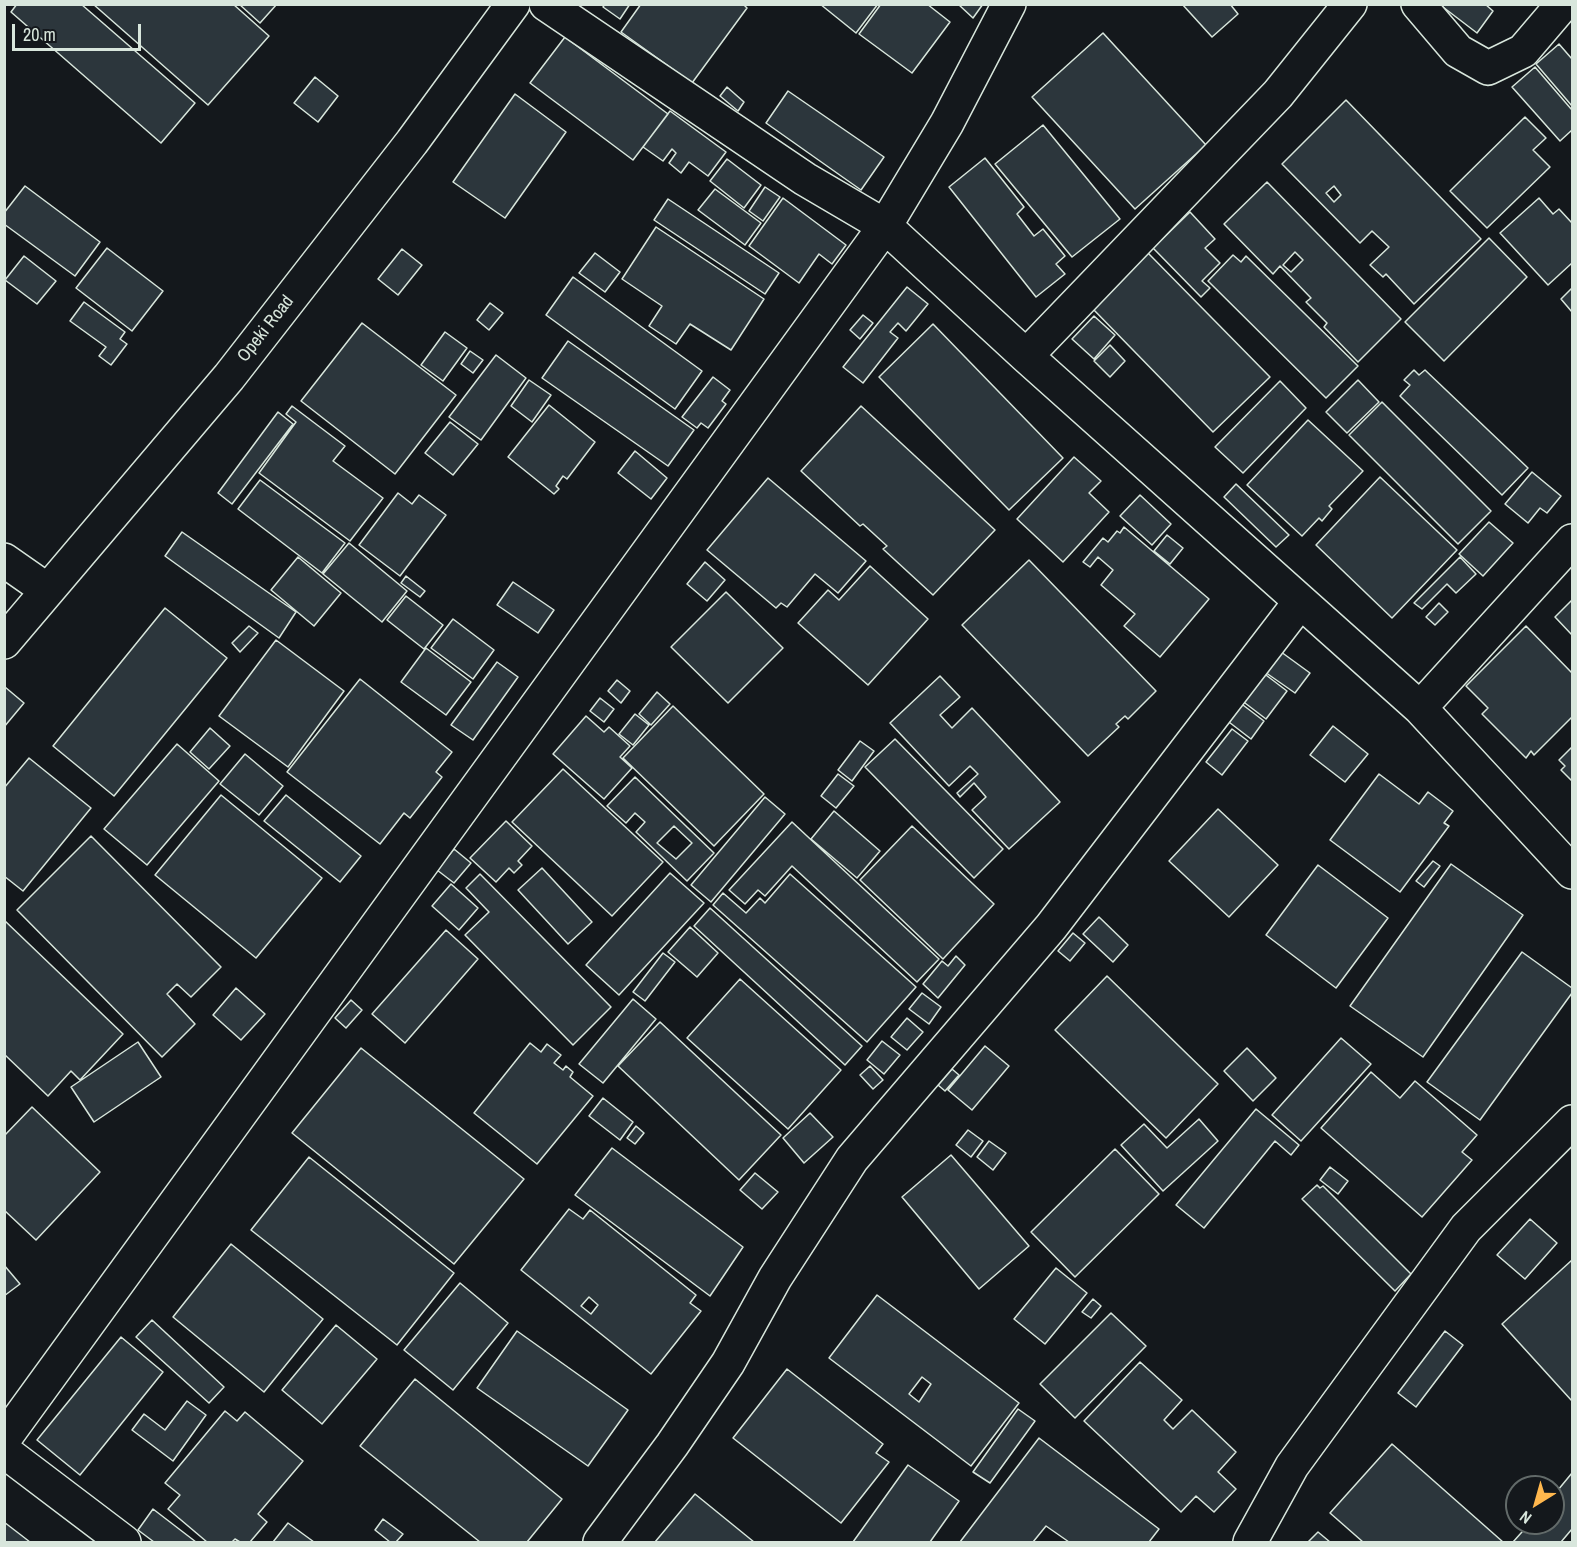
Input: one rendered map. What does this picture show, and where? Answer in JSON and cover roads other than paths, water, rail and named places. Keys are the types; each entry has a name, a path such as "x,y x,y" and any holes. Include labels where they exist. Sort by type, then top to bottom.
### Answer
{"street":[{"name":"Opeki Road","path":"4,642 229,377 412,142 513,4"},
{"path":"546,4 806,178 885,226 1026,356 1420,708 1572,872"},
{"path":"4,1439 885,226 947,123 1009,4"},
{"path":"1026,356 1278,94 1350,4"},
{"path":"1418,4 1458,51 1488,68 1522,51 1563,4"},
{"path":"1420,708 1572,541"},
{"path":"4,560 47,590"},
{"path":"600,1542 672,1445 728,1363 775,1278 852,1159 1052,927 1300,602"},
{"path":"1250,1542 1292,1466 1466,1228 1572,1122"},
{"path":"4,1451 124,1542"}]}
